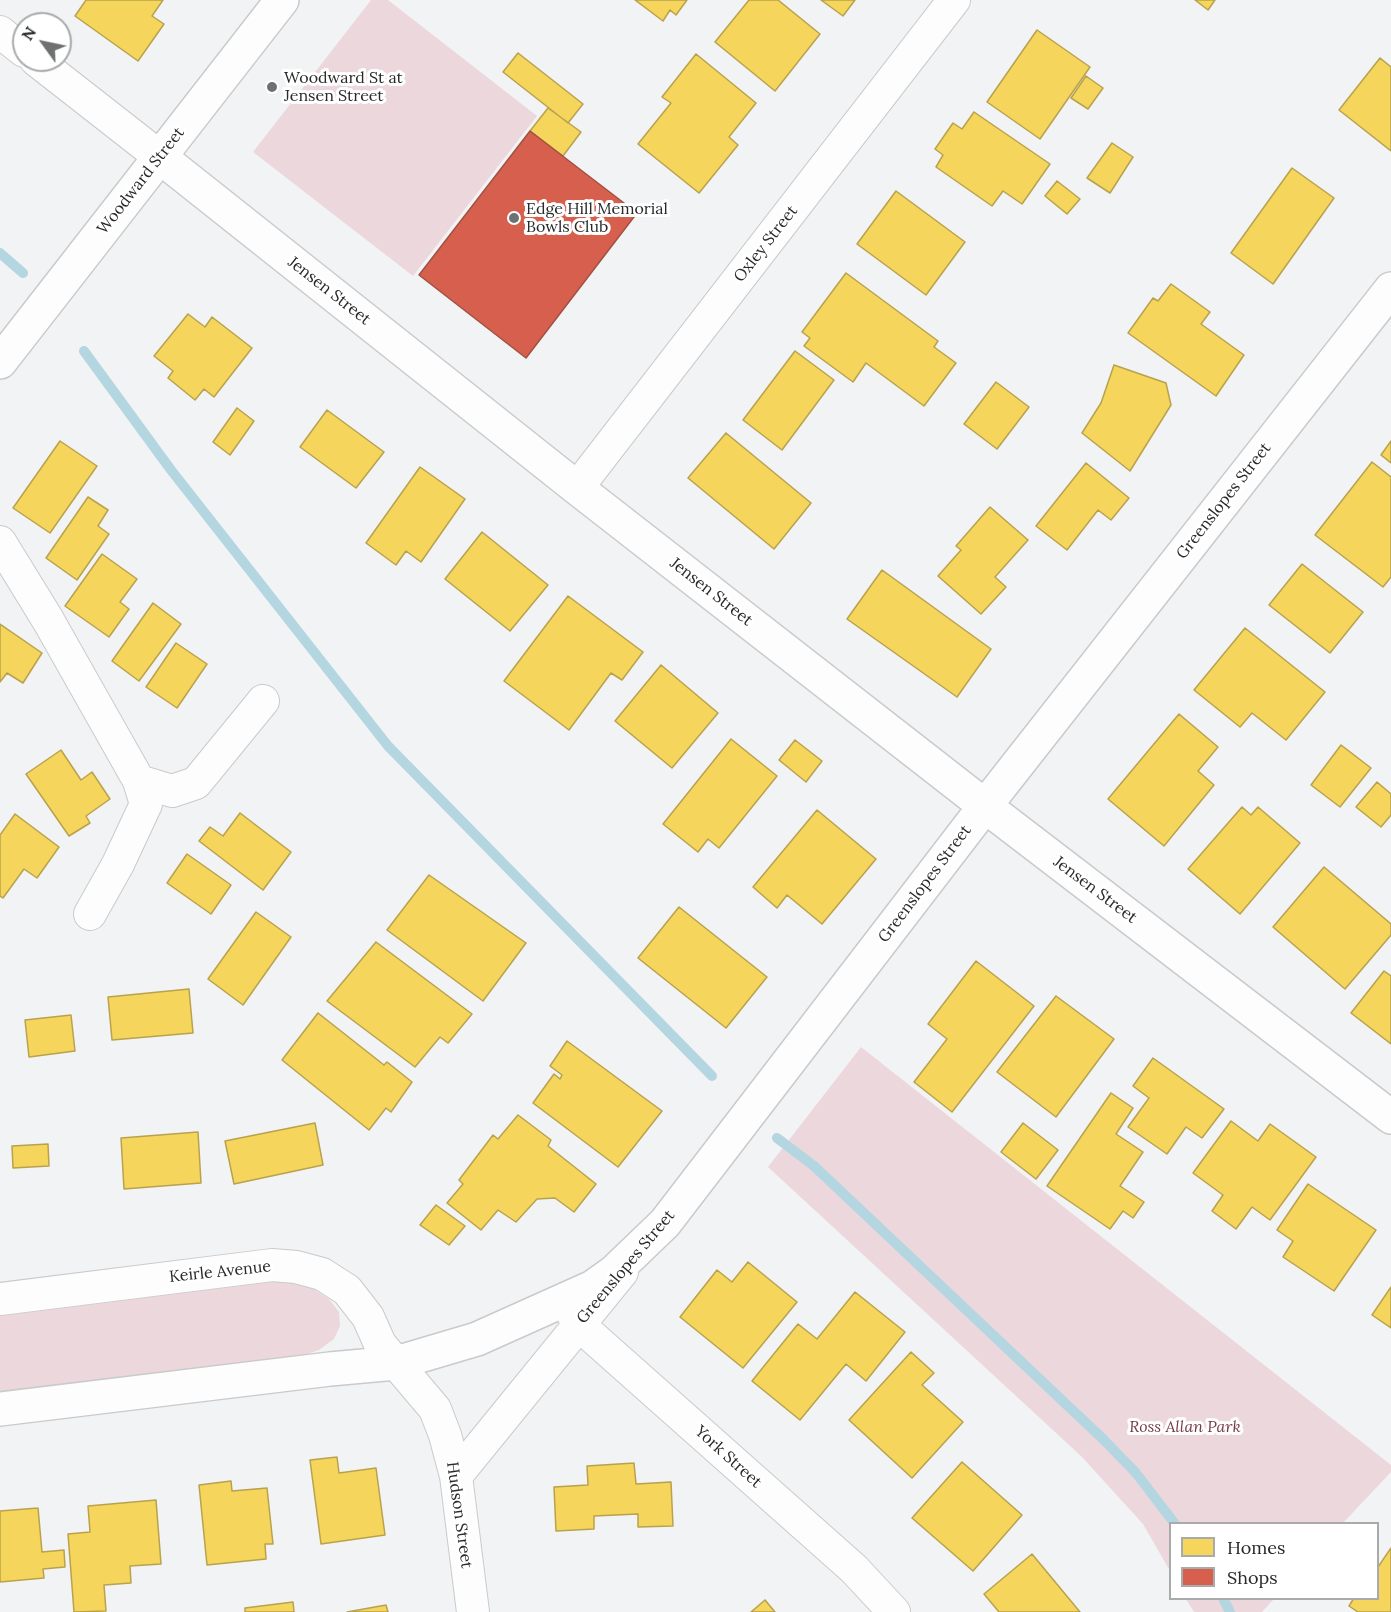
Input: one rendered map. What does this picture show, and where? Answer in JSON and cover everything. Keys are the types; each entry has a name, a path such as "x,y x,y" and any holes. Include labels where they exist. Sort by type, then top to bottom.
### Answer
{"street":[{"name":"Woodward Street","path":"0,362 282,0"},
{"name":"Oxley Street","path":"577,488 954,0"},
{"path":"0,32 12,42"},
{"name":"Jensen Street","path":"51,72 577,488 985,806 1391,1117"},
{"name":"Greenslopes Street","path":"456,1476 572,1312 593,1287 614,1272 665,1222 985,806 1391,289"},
{"path":"0,542 48,620 139,781 146,804 118,864 90,914"},
{"path":"139,781 172,791 196,783 262,701"},
{"name":"Keirle Avenue","path":"0,1299 272,1265 296,1267 321,1274 347,1290 368,1317 380,1344 396,1363"},
{"path":"0,1410 318,1370 396,1363 572,1312"},
{"name":"York Street","path":"572,1312 854,1569 894,1612"},
{"name":"Hudson Street","path":"396,1363 435,1409 446,1435 456,1476 472,1612"}],"green space":[{"path":"371,0 388,0 537,116 413,276 253,152"},
{"name":"Ross Allan Park","path":"861,1047 1391,1465 1391,1472 1344,1522 1169,1522 1169,1569 1143,1524 1081,1456 768,1167"},
{"path":"257,1280 285,1282 312,1288 329,1299 339,1312 340,1326 334,1339 319,1350 304,1355 0,1393 0,1310"},
{"path":"1187,1600 1273,1600 1262,1612 1194,1612"}],"building: Homes":[{"path":"86,0 163,0 152,16 164,24 138,61 75,16"},
{"path":"635,0 687,0 676,15 670,10 663,21"},
{"path":"749,0 778,0 820,34 775,91 715,42"},
{"path":"821,0 855,0 843,16"},
{"path":"1195,0 1215,0 1208,10"},
{"path":"1037,30 1090,67 1040,139 987,102"},
{"path":"518,53 583,104 568,123 503,72"},
{"path":"696,54 756,103 729,137 738,145 699,193 638,144 671,103 662,97"},
{"path":"1380,58 1391,67 1391,151 1339,110"},
{"path":"1086,76 1103,88 1088,109 1071,98"},
{"path":"548,108 581,132 563,156 530,131"},
{"path":"974,112 1050,164 1022,204 1003,191 992,206 936,167 943,155 935,149 953,123 962,129"},
{"path":"1112,143 1133,157 1110,193 1087,178"},
{"path":"1292,168 1334,198 1273,284 1231,253"},
{"path":"1057,181 1080,199 1067,214 1045,196"},
{"path":"896,191 965,242 926,295 857,244"},
{"path":"846,273 938,341 934,347 956,363 924,406 866,363 853,382 804,346 810,338 802,332"},
{"path":"1171,284 1210,312 1201,324 1244,355 1216,396 1128,333 1153,298 1158,301"},
{"path":"188,314 205,327 212,317 252,348 214,397 204,389 195,400 168,378 173,371 154,356"},
{"path":"795,351 834,380 782,450 743,420"},
{"path":"1114,365 1166,383 1171,405 1130,471 1082,433 1101,403"},
{"path":"996,382 1029,407 997,449 964,424"},
{"path":"237,408 254,421 230,455 213,442"},
{"path":"327,410 384,452 356,488 300,447"},
{"path":"726,433 811,503 774,549 688,478"},
{"path":"60,441 97,466 50,533 13,508"},
{"path":"1391,441 1391,463 1381,455"},
{"path":"1372,462 1391,477 1391,577 1383,587 1315,535"},
{"path":"1086,463 1129,498 1111,520 1098,510 1067,550 1036,526"},
{"path":"420,467 465,499 421,562 406,551 396,565 366,543"},
{"path":"88,497 108,510 98,526 109,534 77,580 46,558"},
{"path":"990,507 1028,540 995,577 1006,587 981,614 938,576 961,550 956,546"},
{"path":"482,532 548,585 510,631 445,579"},
{"path":"102,554 137,579 120,602 129,609 109,637 65,606"},
{"path":"1302,564 1363,612 1330,653 1269,605"},
{"path":"882,570 991,649 957,697 847,619"},
{"path":"568,596 643,652 622,680 611,673 569,730 504,681"},
{"path":"153,603 181,624 139,681 112,661"},
{"path":"0,624 42,653 23,683 7,673 0,682"},
{"path":"1245,628 1325,692 1286,740 1252,713 1240,727 1194,690"},
{"path":"176,643 207,664 177,708 146,687"},
{"path":"661,665 718,713 672,768 615,721"},
{"path":"1179,714 1218,747 1198,771 1214,785 1164,846 1108,799"},
{"path":"731,739 777,776 719,848 708,839 698,852 663,824"},
{"path":"795,740 822,761 806,782 779,760"},
{"path":"1341,745 1371,768 1340,807 1311,785"},
{"path":"61,750 81,780 92,772 110,799 86,816 90,823 69,836 26,774"},
{"path":"1377,782 1391,794 1391,815 1381,827 1356,807"},
{"path":"1242,807 1251,815 1258,807 1300,843 1240,914 1188,869"},
{"path":"817,810 876,859 822,924 787,895 777,908 753,887"},
{"path":"240,813 291,852 263,890 199,841 210,827 223,836"},
{"path":"15,814 59,847 37,878 24,869 3,898 0,896 0,835"},
{"path":"187,854 231,885 211,914 167,883"},
{"path":"1324,867 1391,924 1391,935 1345,989 1273,927"},
{"path":"429,875 526,943 483,1001 387,930"},
{"path":"679,907 767,977 726,1028 638,958"},
{"path":"256,912 291,937 243,1005 208,979"},
{"path":"376,942 472,1014 448,1043 440,1037 415,1067 327,1001"},
{"path":"976,961 1034,1006 952,1112 914,1082 947,1039 928,1024"},
{"path":"1384,971 1391,976 1391,1044 1351,1013"},
{"path":"189,989 193,1033 112,1040 108,997"},
{"path":"1056,996 1114,1039 1056,1117 997,1072"},
{"path":"318,1013 384,1065 387,1062 412,1082 391,1112 386,1108 369,1130 282,1060"},
{"path":"71,1015 75,1051 29,1057 25,1020"},
{"path":"567,1041 662,1111 618,1167 533,1103 554,1074 560,1079 562,1075 550,1066"},
{"path":"1153,1058 1224,1109 1202,1138 1186,1127 1167,1154 1128,1127 1149,1098 1133,1086"},
{"path":"1111,1093 1133,1108 1116,1134 1143,1152 1120,1186 1144,1202 1133,1218 1123,1211 1110,1229 1047,1186"},
{"path":"518,1115 551,1140 548,1146 596,1184 574,1212 555,1198 537,1199 516,1222 498,1210 481,1230 447,1203 463,1184 459,1180 493,1135 498,1139"},
{"path":"1231,1121 1258,1141 1270,1124 1316,1157 1270,1220 1252,1207 1236,1229 1212,1211 1223,1195 1193,1173"},
{"path":"315,1123 323,1165 234,1184 225,1141"},
{"path":"1023,1123 1058,1150 1036,1179 1001,1152"},
{"path":"198,1132 201,1183 124,1189 121,1138"},
{"path":"48,1144 49,1166 13,1168 12,1146"},
{"path":"1308,1184 1376,1230 1334,1291 1283,1257 1293,1241 1277,1230"},
{"path":"436,1205 465,1226 449,1245 420,1225"},
{"path":"748,1262 797,1302 743,1368 680,1317 717,1270 732,1282"},
{"path":"1391,1287 1391,1328 1372,1315"},
{"path":"855,1292 905,1332 866,1381 846,1364 800,1420 752,1381 798,1324 817,1339"},
{"path":"911,1352 934,1373 922,1385 963,1422 912,1478 849,1420"},
{"path":"337,1457 339,1473 376,1468 385,1535 321,1544 310,1460"},
{"path":"962,1462 1022,1515 973,1571 912,1518"},
{"path":"634,1463 636,1484 671,1482 673,1526 638,1527 638,1514 594,1516 594,1529 556,1531 554,1487 588,1485 587,1466"},
{"path":"231,1481 232,1491 267,1488 273,1544 265,1544 266,1559 207,1565 199,1485"},
{"path":"156,1500 161,1564 130,1566 131,1583 104,1585 106,1611 74,1612 68,1534 90,1532 88,1506"},
{"path":"38,1508 42,1552 64,1550 65,1567 43,1569 44,1578 0,1582 0,1511"},
{"path":"1391,1548 1391,1612 1358,1612 1349,1606 1353,1600 1379,1600 1379,1566"},
{"path":"1032,1554 1080,1612 999,1612 984,1594"},
{"path":"765,1600 775,1612 751,1612"},
{"path":"293,1602 294,1612 245,1612 245,1608"},
{"path":"386,1605 388,1612 347,1612"}],"building: Shops":[{"path":"530,131 637,213 526,358 419,275"}],"waterway":[{"path":"0,253 23,273"},
{"path":"84,351 171,470 388,746 712,1076"},
{"path":"777,1138 814,1166 1103,1439 1136,1473 1173,1522"},
{"path":"1224,1600 1230,1612"}],"place":[{"name":"Woodward St at Jensen Street","path":"272,87"},
{"name":"Edge Hill Memorial Bowls Club","path":"514,218"}]}
